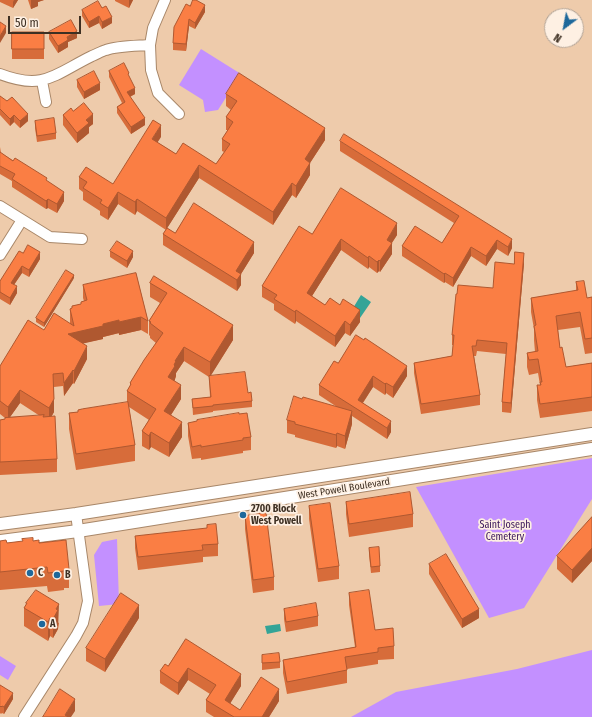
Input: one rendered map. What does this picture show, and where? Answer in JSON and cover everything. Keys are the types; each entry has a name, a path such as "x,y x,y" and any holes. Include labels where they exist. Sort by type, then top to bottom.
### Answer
{"main road":[{"name":"West Powell Boulevard","path":"0,524 76,514 592,434"},
{"name":"West Powell Boulevard","path":"0,540 78,531 592,449"}],"street":[{"path":"165,0 152,28 150,45 151,70 158,93 179,114"},
{"path":"0,74 14,79 27,81 42,80 55,77 78,63 107,49 150,45"},
{"path":"42,80 46,102"},
{"path":"0,206 50,237 82,239"},
{"path":"0,255 22,220"},
{"path":"24,717 83,623 88,601 88,592 76,514"}],"green space":[{"path":"201,49 241,74 218,110 205,112 203,100 179,85"},
{"name":"Saint Joseph Cemetery","path":"592,458 592,499 524,608 489,618 416,487"},
{"path":"117,539 119,604 99,606 94,555 102,542"},
{"path":"592,650 592,717 351,717 396,692 517,669"},
{"path":"0,656 16,666 8,680 0,675"}],"water":[{"path":"361,295 371,302 360,318 350,313"},
{"path":"280,624 281,631 267,634 265,626"}],"building":[{"path":"193,0 205,5 195,23 189,19 186,44 173,43 174,27 186,4 190,6"},
{"path":"98,1 102,8 106,6 112,17 102,22 99,16 89,22 82,10"},
{"path":"71,20 77,31 67,37 68,40 58,46 49,32"},
{"path":"0,22 6,26 0,36"},
{"path":"12,32 44,32 44,49 12,49"},
{"path":"124,63 135,88 127,92 145,118 131,127 117,107 125,102 109,71"},
{"path":"94,71 100,83 84,92 77,80"},
{"path":"239,73 325,128 305,159 310,163 296,186 292,183 273,212 199,165 166,218 137,199 135,202 118,192 108,208 100,203 102,200 83,188 87,182 79,177 86,167 113,184 153,120 161,125 152,139 176,154 183,143 216,164 230,144 222,139 233,122 226,117 237,101 226,94"},
{"path":"0,96 7,101 12,97 28,114 20,121 14,115 10,119 0,109"},
{"path":"84,103 93,114 86,120 89,123 77,133 63,115 71,108 73,111"},
{"path":"54,118 56,133 37,136 35,121"},
{"path":"344,134 512,239 508,247 497,240 486,256 471,247 453,278 445,273 444,274 402,246 415,226 442,243 459,216 340,141"},
{"path":"0,152 13,161 15,158 47,178 46,180 64,192 57,204 48,199 46,201 12,179 15,174 0,166"},
{"path":"341,188 397,223 387,240 392,243 380,261 379,260 377,262 369,256 368,258 341,239 307,293 325,305 330,298 340,305 343,299 360,310 350,325 345,321 335,336 296,310 295,312 274,299 277,295 262,286 299,226 312,234"},
{"path":"194,203 254,242 236,271 241,274 237,280 163,234 167,228 175,233"},
{"path":"117,241 133,251 127,261 110,251"},
{"path":"28,245 40,252 29,270 22,266 11,283 17,286 10,298 0,292 0,281 19,251 23,253"},
{"path":"515,252 524,253 511,403 502,402 507,343 477,340 476,346 472,346 480,395 421,404 414,363 452,356 454,335 452,335 458,285 493,288 495,262 514,264"},
{"path":"66,270 74,275 44,323 36,318"},
{"path":"136,273 148,321 141,317 119,322 119,320 103,324 103,326 68,334 87,346 74,371 73,370 64,383 63,373 53,374 54,399 49,408 20,390 8,407 0,401 0,366 28,320 44,330 54,313 74,326 70,309 72,306 81,304 81,302 87,300 83,285"},
{"path":"154,276 233,325 210,362 184,347 175,361 175,366 168,377 181,385 164,411 182,422 169,443 151,432 149,436 142,431 156,409 127,391 131,384 130,383 144,360 163,333 149,321 167,293 150,283"},
{"path":"584,281 587,298 592,297 592,338 585,339 580,312 556,316 560,348 562,347 566,367 592,363 592,397 540,404 537,385 541,385 540,382 542,382 538,359 529,360 527,353 538,351 534,326 536,325 531,298 578,290 576,282"},
{"path":"356,335 364,340 365,338 407,366 393,387 386,383 385,384 373,376 358,400 391,421 387,428 319,385 334,361 338,363"},
{"path":"245,372 248,393 251,392 252,401 193,408 192,399 211,397 209,376"},
{"path":"294,396 302,399 303,397 352,411 345,436 295,424 295,422 287,420"},
{"path":"128,402 135,445 76,454 69,413 78,412 78,410 82,409"},
{"path":"247,413 251,437 243,438 243,440 201,447 201,445 192,447 188,423 197,420"},
{"path":"44,415 43,417 55,416 57,459 0,462 0,420 5,418"},
{"path":"410,492 413,514 349,524 346,502"},
{"path":"330,503 339,566 318,569 309,506"},
{"path":"266,513 274,577 253,580 245,516"},
{"path":"592,517 592,548 572,570 557,556"},
{"path":"216,524 218,544 202,545 203,550 138,557 135,536 207,528 207,525"},
{"path":"33,538 33,541 39,540 39,543 66,540 69,569 48,573 47,567 0,572 0,541 6,540 7,543"},
{"path":"379,547 380,566 371,567 369,548"},
{"path":"446,554 479,609 462,619 429,564"},
{"path":"36,590 59,604 56,609 58,610 53,619 50,618 48,622 24,608"},
{"path":"369,590 375,630 393,628 394,646 378,648 378,652 345,657 347,670 287,682 283,660 356,647 349,593"},
{"path":"121,593 139,605 105,659 86,648"},
{"path":"316,603 318,616 286,622 284,609"},
{"path":"186,639 241,674 225,700 240,710 261,677 279,689 262,717 234,717 206,700 216,685 188,668 178,683 160,671 165,664 168,666"},
{"path":"279,653 280,662 262,663 262,655"},
{"path":"0,685 13,693 4,707 0,706"},
{"path":"60,689 75,699 65,715 68,717 43,717"}],"place":[{"name":"2700 Block West Powell","path":"243,515"},
{"name":"C","path":"30,573"},
{"name":"B","path":"57,575"},
{"name":"A","path":"42,624"}]}
